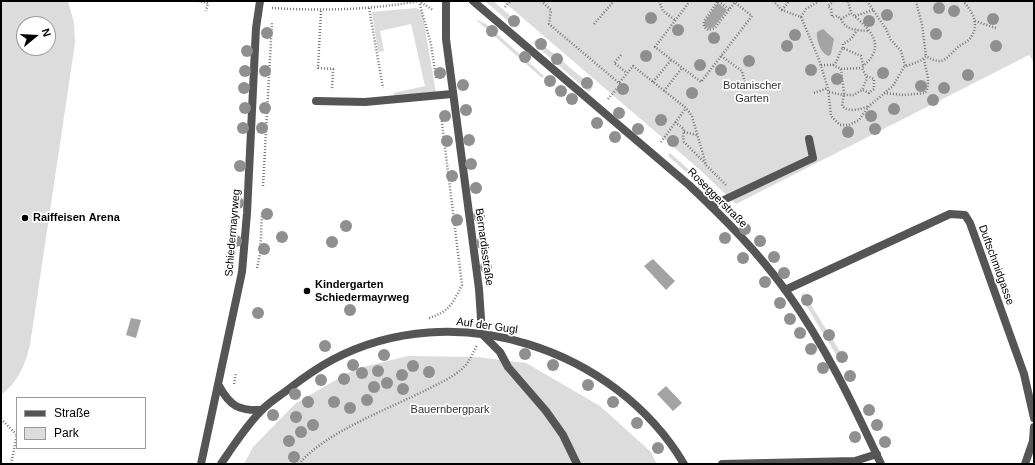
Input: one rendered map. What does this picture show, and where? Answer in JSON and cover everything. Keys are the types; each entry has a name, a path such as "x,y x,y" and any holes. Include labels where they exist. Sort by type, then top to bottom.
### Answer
{"street":[{"name":"Schiedermayrweg","path":"201,464 219,386 242,272 247,213 256,28 260,1"},
{"name":"Bernardisstraße","path":"446,1 446,39 452,94 479,289 482,334"},
{"name":"Roseggerstraße","path":"473,1 601,109 711,206 785,290 826,352 844,385 881,464"},
{"path":"316,101 385,101 439,97 452,94"},
{"path":"711,206 813,158 809,139"},
{"name":"Duftschmidgasse","path":"785,290 950,214 965,216 970,223 1024,374 1034,418"},
{"name":"Auf der Gugl","path":"221,464 261,410 309,374 333,359 384,340 435,332 457,331 517,340 545,348 598,376 638,407 675,449 684,464"},
{"path":"482,334 500,352 508,368 546,411 563,435 577,464"},
{"path":"219,386 225,397 234,406 247,411 261,410"},
{"path":"1025,464 1033,441 1034,427"},
{"path":"722,464 855,461 876,454"}],"path":[{"path":"198,1 208,3 206,11"},
{"path":"263,192 272,8 275,1"},
{"path":"272,8 321,11 369,8 419,1 430,44 439,97 462,285 452,305 439,315 425,320"},
{"path":"505,7 510,1"},
{"path":"541,1 551,10 549,24 619,83"},
{"path":"594,24 614,1"},
{"path":"659,1 663,11 675,20"},
{"path":"690,1 655,47 701,82 752,16 736,2 715,28 708,30 704,27 704,21 718,1 729,9"},
{"path":"773,1 782,10 801,17 821,65 828,88 831,116 840,125 847,125 856,122 869,106 893,86 906,66 925,57 938,61 946,59 971,38 975,21 972,12 963,1"},
{"path":"782,10 789,1"},
{"path":"801,17 806,9 819,1"},
{"path":"834,1 828,7 831,9 832,17 837,16 848,28 869,30"},
{"path":"821,65 833,65 841,69 863,67 874,53 874,39 862,20 851,13 848,1"},
{"path":"867,1 886,29 891,40 901,50 906,66"},
{"path":"884,93 904,95 925,93 928,82 925,68 922,25 917,11 916,1"},
{"path":"369,8 385,101"},
{"path":"855,16 873,10"},
{"path":"321,11 318,68 333,69 332,102"},
{"path":"841,19 851,13"},
{"path":"975,21 996,28"},
{"path":"833,65 836,63 843,48 842,44 851,40 857,30"},
{"path":"843,48 861,56 863,67 867,76 874,79 874,89 869,93 862,90"},
{"path":"621,55 614,63 627,73"},
{"path":"721,56 742,71 745,83"},
{"path":"653,82 671,60"},
{"path":"601,109 633,66 686,108 692,116 706,165"},
{"path":"664,91 682,68"},
{"path":"841,69 843,96 842,106 847,109 858,109 869,106"},
{"path":"829,92 843,96 854,95 862,90 867,76"},
{"path":"814,93 828,88"},
{"path":"661,142 686,108"},
{"path":"675,122 684,128 684,142 736,194"},
{"path":"684,132 697,135"},
{"path":"257,269 260,254 262,208"},
{"path":"299,464 305,457 332,438 365,419 446,380 463,368 472,356 482,334"},
{"path":"235,387 234,382 237,367"},
{"path":"1,419 16,434"},
{"path":"11,464 16,440"}],"green space":[{"name":"Raiffeisen Arena","path":"1,1 68,1 74,23 75,43 30,345 20,373 7,390 1,395"},
{"path":"485,1 493,1 520,24 516,28"},
{"name":"Botanischer Garten","path":"503,1 1034,1 1034,63 1029,55 736,204 699,169"},
{"path":"416,8 422,11 436,93 395,96 393,93 425,86 411,24 380,31 384,51 378,52 372,12"},
{"path":"475,19 486,24 544,76 542,78"},
{"path":"536,39 593,87 589,92 533,43"},
{"path":"670,153 709,187 706,190 668,156"},
{"path":"803,292 846,361 841,363 801,297"},
{"name":"Bauernbergpark","path":"408,356 477,357 526,363 600,406 651,452 657,464 244,464 253,447 296,403 355,369"}],"shaded area":[{"path":"718,3 727,10 714,27 708,29 704,25 705,21"},
{"path":"823,29 834,39 831,54 829,56 821,50 817,39 817,32"},
{"path":"653,259 675,281 666,290 644,266"},
{"path":"131,318 141,320 136,338 126,335"},
{"path":"666,386 682,403 673,411 657,394"}],"place":[{"name":"Raiffeisen Arena","path":"25,218"},
{"name":"Kindergarten Schiedermayrweg","path":"307,291"}]}
